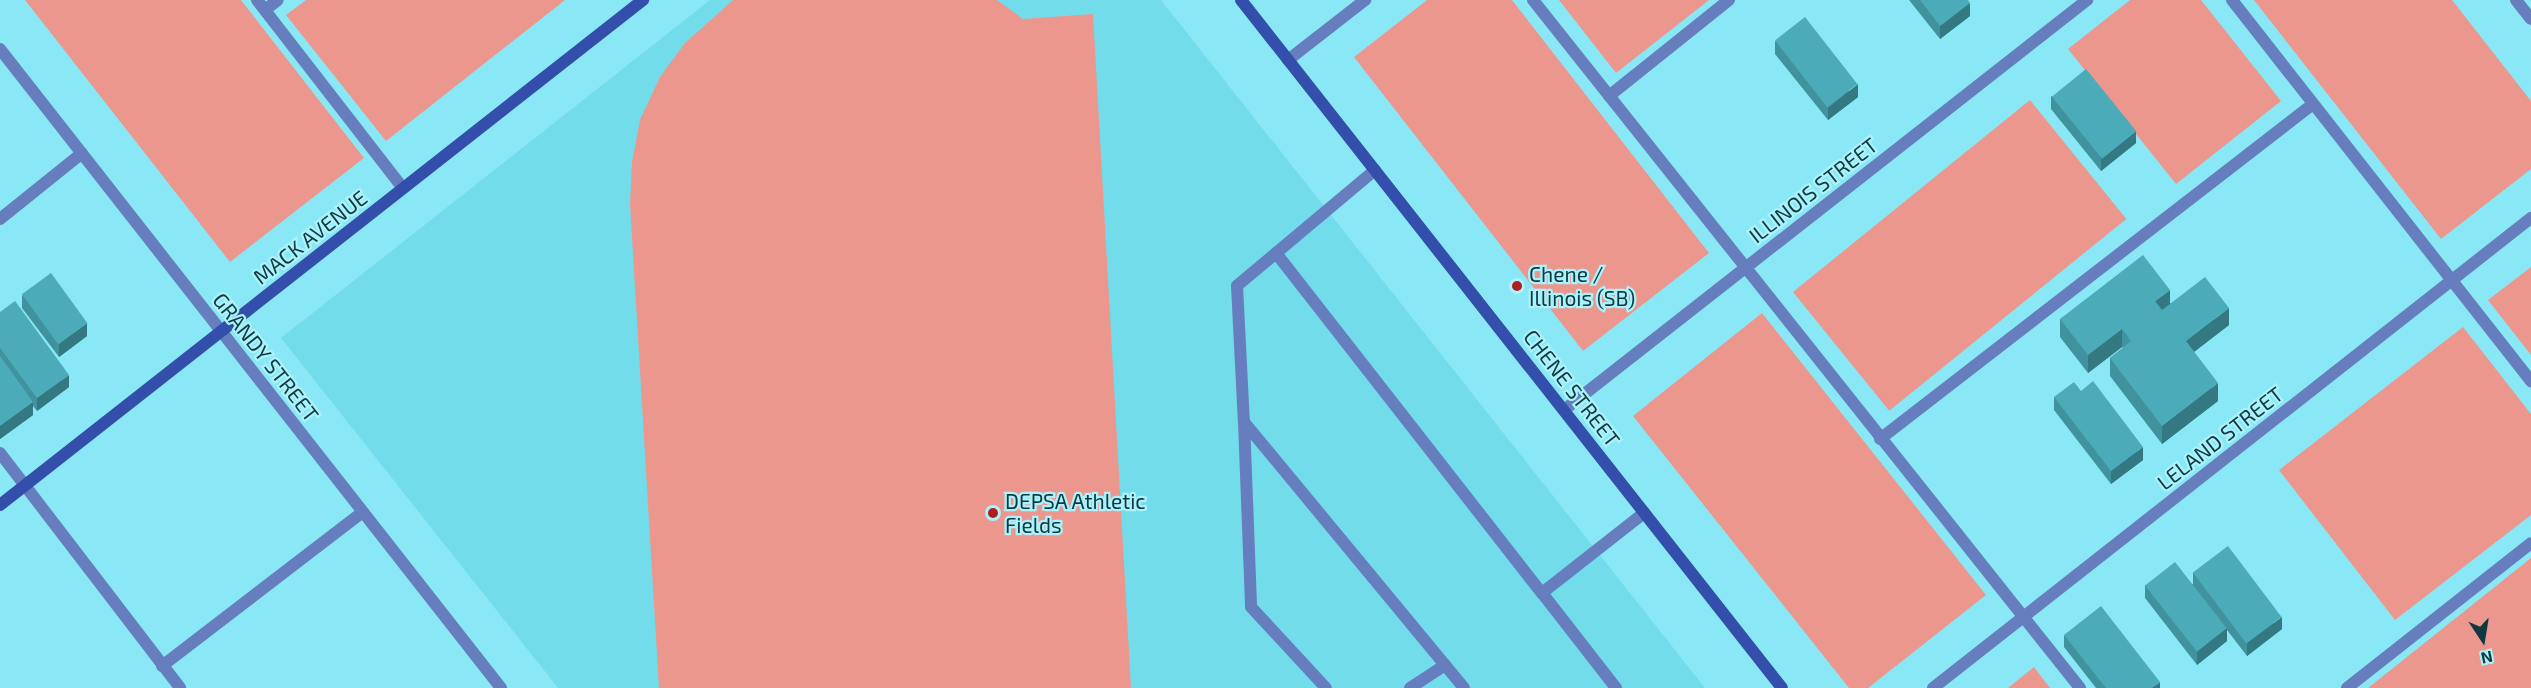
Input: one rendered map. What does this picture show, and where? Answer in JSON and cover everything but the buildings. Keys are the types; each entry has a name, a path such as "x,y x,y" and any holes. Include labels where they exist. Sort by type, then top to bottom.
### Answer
{"street":[{"path":"278,0 261,5 403,188"},
{"name":"MACK AVENUE","path":"0,505 643,0"},
{"name":"CHENE STREET","path":"1241,0 1782,688"},
{"path":"1288,60 1365,0"},
{"path":"1533,0 2080,688"},
{"path":"1609,96 1729,0"},
{"name":"ILLINOIS STREET","path":"1564,410 2087,0"},
{"path":"2232,0 2531,382"},
{"path":"2516,0 2531,20"},
{"name":"GRANDY STREET","path":"0,49 363,512 496,686"},
{"path":"1880,439 2313,104"},
{"path":"0,219 82,153"},
{"path":"1326,688 1251,607 1237,286 1375,170"},
{"name":"LELAND STREET","path":"1933,688 2531,218"},
{"path":"1276,253 1616,688"},
{"path":"1244,422 1464,688"},
{"path":"0,453 180,688"},
{"path":"162,666 363,512"},
{"path":"1542,593 1644,513"},
{"path":"2347,688 2531,543"},
{"path":"1410,688 1445,665"}],"shaded area":[{"path":"25,0 241,0 364,158 230,262"},
{"path":"306,0 565,0 386,141 286,15"},
{"name":"DEPSA Athletic Fields","path":"710,0 1161,0 1705,688 558,688 281,338"},
{"path":"733,0 997,0 1023,19 1093,14 1131,688 659,688 630,204 632,162 640,120 660,77 685,43"},
{"path":"1427,0 1512,0 1709,253 1583,351 1354,57"},
{"path":"1559,0 1709,0 1616,73"},
{"path":"2130,0 2201,0 2281,101 2176,184 2068,49"},
{"path":"2254,0 2452,0 2531,101 2531,169 2441,239"},
{"path":"2030,100 2126,219 1889,411 1793,292"},
{"path":"2531,267 2531,355 2488,300"},
{"path":"1762,313 1986,595 1868,688 1849,688 1633,416"},
{"path":"2463,327 2531,414 2531,515 2395,620 2279,470"},
{"path":"2531,558 2531,688 2368,688"},
{"path":"2034,667 2050,688 2008,688"}],"place":[{"name":"Chene / Illinois (SB)","path":"1517,286"},
{"name":"DEPSA Athletic Fields","path":"993,513"}]}
